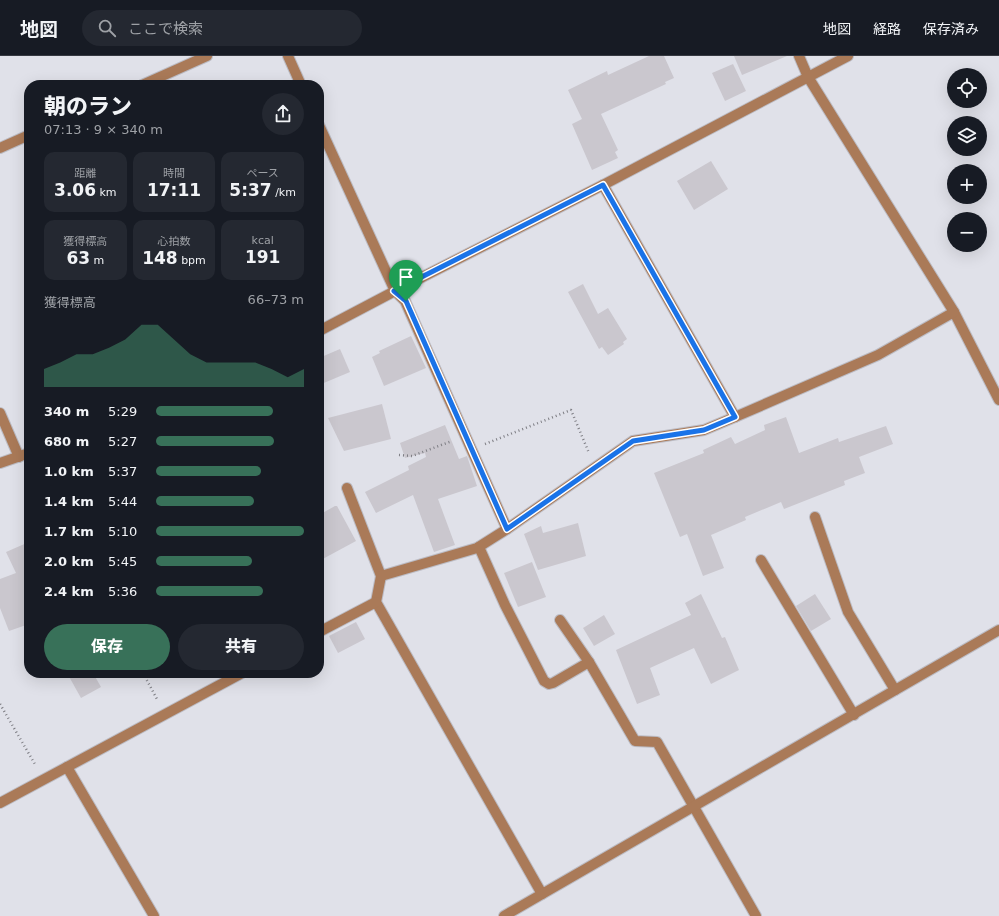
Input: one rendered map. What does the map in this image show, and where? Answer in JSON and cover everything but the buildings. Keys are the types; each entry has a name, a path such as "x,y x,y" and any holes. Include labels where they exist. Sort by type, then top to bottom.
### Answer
{"street":[{"path":"153,80 208,56"},
{"path":"288,56 299,80"},
{"path":"799,56 808,77 954,312 998,395"},
{"path":"324,328 394,291 603,185 848,56"},
{"path":"324,136 394,291 406,301 507,529"},
{"path":"0,148 24,137"},
{"path":"603,185 735,417"},
{"path":"381,576 479,547 633,441 704,430 878,355 954,312"},
{"path":"0,413 24,455 0,463"},
{"path":"347,488 381,576 376,602 542,894"},
{"path":"815,517 848,612 895,690"},
{"path":"479,547 505,605 544,681 549,684 553,683 589,662"},
{"path":"761,560 854,714"},
{"path":"324,629 376,602"},
{"path":"560,620 589,662 635,741 657,742 756,916"},
{"path":"504,916 999,630"},
{"path":"0,803 233,678"},
{"path":"67,767 154,916"}],"path":[{"path":"472,450 571,410 596,467"},
{"path":"399,455 412,456 465,435"},
{"path":"146,678 165,714"},
{"path":"0,704 44,779"}],"route":[{"path":"603,185 735,417 704,430 633,441 507,529 406,301 394,291 603,185"}]}
